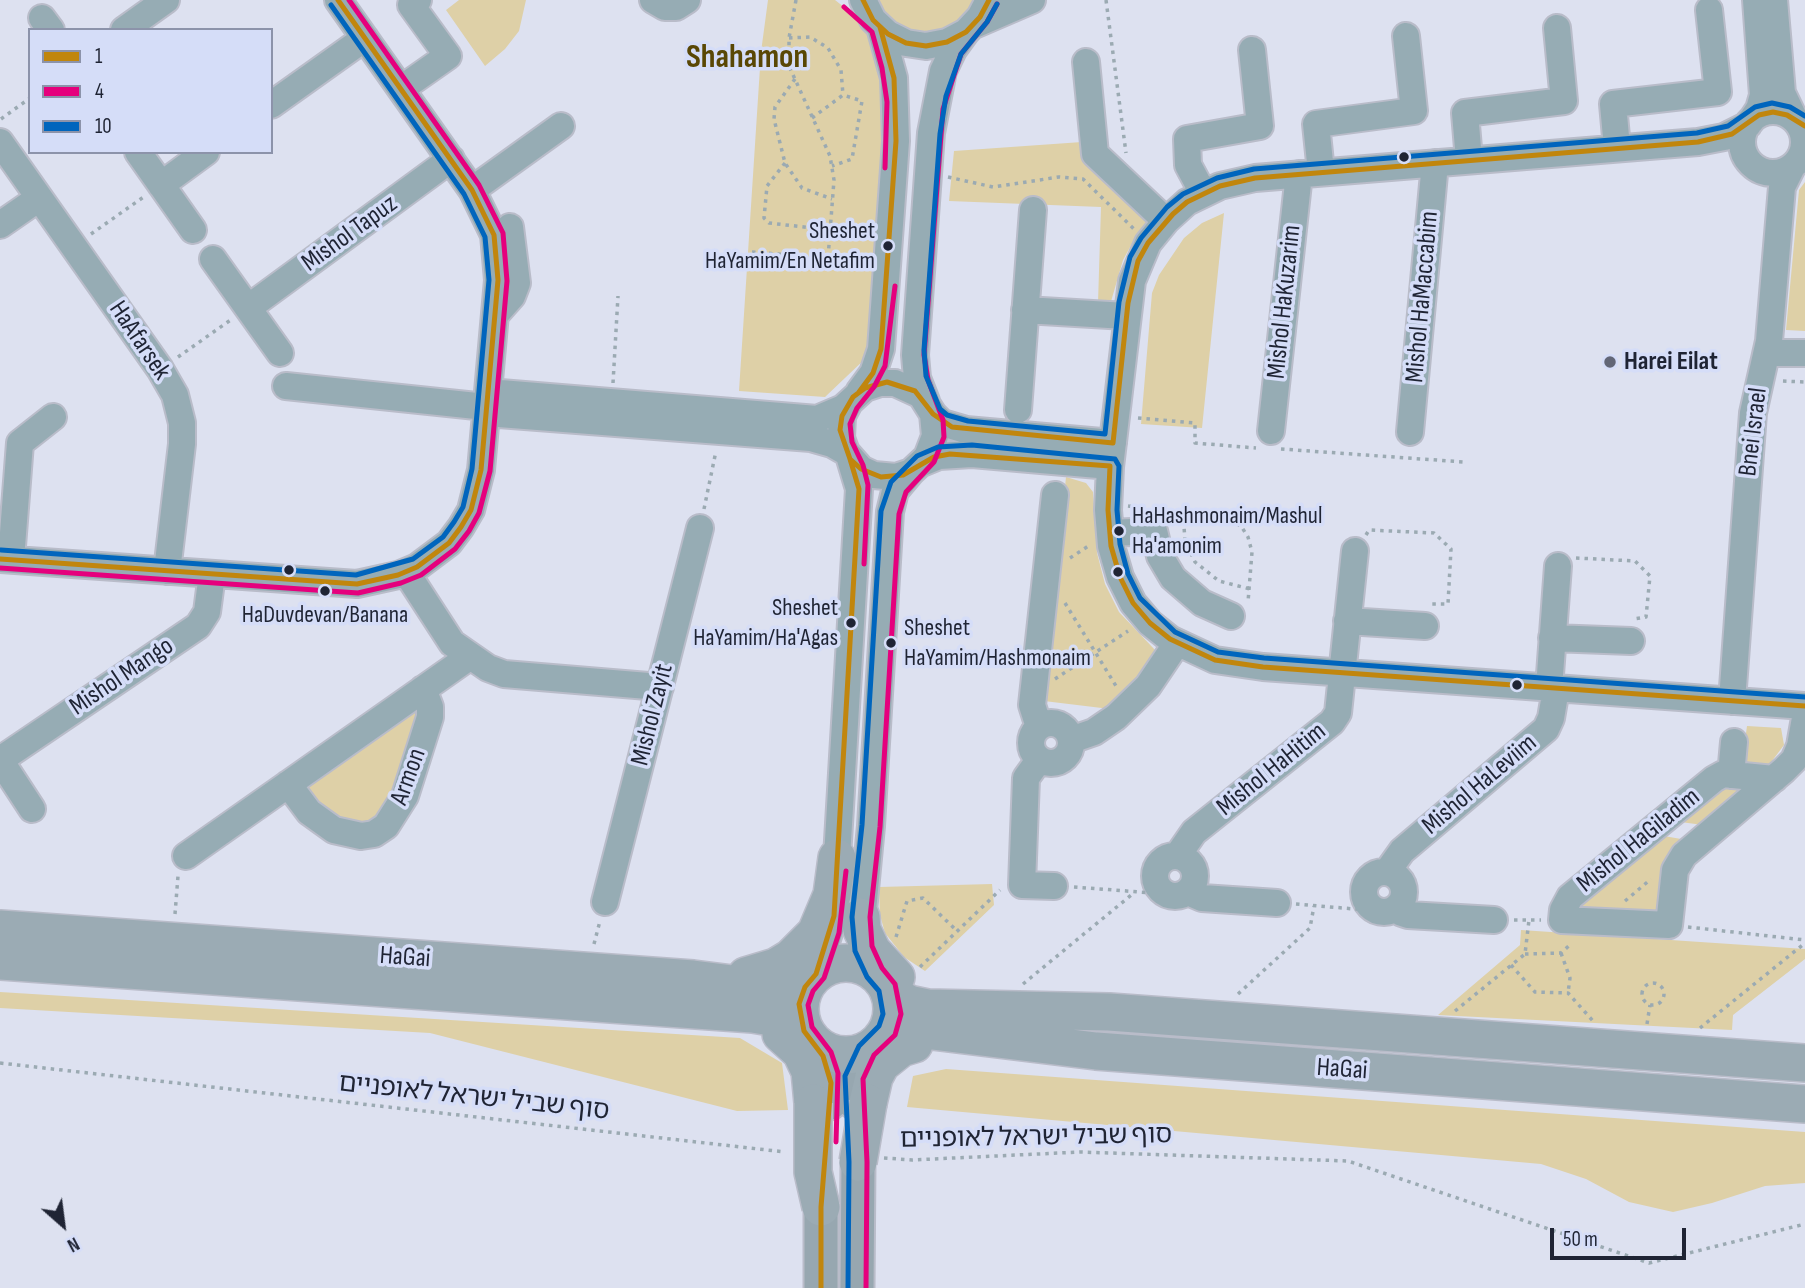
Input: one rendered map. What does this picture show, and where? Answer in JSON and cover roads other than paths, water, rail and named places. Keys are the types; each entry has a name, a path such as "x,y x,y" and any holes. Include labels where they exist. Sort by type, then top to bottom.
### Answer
{"highway":[{"path":"691,995 776,967 791,958 810,940 826,916 837,858"},
{"name":"HaGai","path":"0,929 587,971 774,1017 810,1038"},
{"name":"HaGai","path":"0,961 691,995 767,987 813,977"},
{"path":"880,963 892,1014 874,1044 841,1055 810,1038 799,1004 813,977 841,963 880,963 933,992 1109,1012"},
{"name":"HaGai","path":"880,963 909,1004 928,1008 1109,1012 1805,1063"},
{"path":"691,995 788,1038 801,1052 810,1071 842,1103 866,1160"},
{"name":"HaGai","path":"874,1044 903,1031 923,1030 1097,1051 1805,1104"},
{"path":"821,1206 813,1172 842,1103 874,1077 881,1064 901,1048 927,1040 959,1036 1026,1042"}],"main road":[{"path":"810,1038 842,1103"},
{"path":"842,1103 874,1044"},
{"path":"856,1288 858,1206 866,1160"},
{"path":"821,1206 821,1288"}],"street":[{"path":"127,28 166,0"},
{"path":"53,417 20,443 5,559 357,583 406,572 449,543 471,510 481,470 495,315 498,257 494,235 478,200 452,159 338,0"},
{"path":"401,89 448,56 411,5 418,0"},
{"path":"653,0 665,7 676,7 687,0"},
{"path":"850,0 906,43 926,46 947,42 970,28 1032,0"},
{"path":"880,963 872,826 890,512 895,491 933,444 930,408 917,378 915,350 932,120 943,71 953,50 989,0"},
{"path":"1751,163 1743,143 1763,95 1756,0"},
{"path":"1774,0 1782,93 1799,123 1804,142 1799,161 1783,182 1780,209 1760,234 1752,338 1765,362 1805,353"},
{"path":"1617,148 1613,104 1718,92 1709,10"},
{"path":"813,977 834,916 859,489 840,430 854,398 873,373 880,354 887,263 896,102 894,78 872,16"},
{"path":"1469,160 1465,113 1563,101 1557,28"},
{"name":"Mishol HaKuzarim","path":"1271,431 1316,124 1414,111 1406,36"},
{"path":"273,104 365,38"},
{"path":"1203,193 1188,166 1187,139 1260,126 1252,50"},
{"path":"1086,62 1096,154 1166,220"},
{"path":"1799,123 1773,112 1716,139 1237,180 1203,193 1166,220 1147,243 1138,261 1126,316 1108,504 1110,533 1120,578 1133,603 1146,618 1177,643 1215,660 1239,665 1341,673 1805,706"},
{"path":"478,200 561,126"},
{"name":"HaAfarsek","path":"0,142 160,369 175,395 182,433 167,571"},
{"path":"1662,144 1709,151 1751,163 1769,173 1799,161"},
{"path":"139,154 193,230"},
{"path":"161,185 203,154"},
{"name":"Mishol Tapuz","path":"248,308 452,159"},
{"name":"Mishol HaMaccabim","path":"1410,432 1435,163"},
{"path":"0,225 39,198"},
{"path":"1018,410 1033,210"},
{"path":"213,259 279,353"},
{"path":"1025,310 1126,316"},
{"name":"Bnei Israel","path":"1732,701 1752,421 1765,362"},
{"path":"487,404 612,402 817,419 831,415 880,383 895,383 915,391 942,423 965,430 1112,454"},
{"path":"286,386 811,438 848,455 874,475 896,477 939,456 1112,454"},
{"path":"1039,727 1057,724 1065,728 1071,740 1069,752 1063,760 1051,764 1039,760 1030,743 1039,727 1032,705 1055,495"},
{"name":"Mishol Zayit","path":"605,902 700,528"},
{"path":"1110,533 1154,531 1160,556 1173,578 1191,596 1238,615"},
{"name":"Mishol HaHitim","path":"1277,903 1202,898 1177,893 1195,882 1195,869 1190,861 1178,856 1194,832 1332,722 1338,713 1355,551"},
{"name":"Mishol HaLeviim","path":"1494,920 1408,915 1388,909 1404,898 1403,885 1395,875 1387,872 1402,851 1546,729 1551,718 1552,638 1558,566"},
{"path":"406,572 443,632 469,657 504,674 660,687"},
{"name":"Mishol Mango","path":"32,809 0,760 198,626 207,612 212,574"},
{"path":"1347,621 1425,626"},
{"path":"1552,638 1631,641"},
{"path":"1071,740 1094,732 1128,705 1157,675 1177,643"},
{"name":"Armon","path":"186,856 469,657"},
{"name":"Armon","path":"288,784 309,812 334,830 361,836 386,826 405,796 430,717 430,707 423,689"},
{"name":"Mishol HaGiladim","path":"1774,779 1731,775 1714,779 1570,897 1563,910 1562,920 1669,925 1675,870 1684,855 1774,779 1794,760 1800,746 1805,718"},
{"path":"1731,775 1734,742"},
{"path":"1039,760 1026,778 1022,885 1054,886"},
{"path":"1656,827 1707,835"}],"place":[{"name":"Sheshet HaYamim/En Netafim","path":"888,246"},
{"name":"Harei Eilat","path":"1610,362"},
{"name":"HaHashmonaim/Mashul Ha'amonim","path":"1119,531"},
{"name":"HaDuvdevan/Banana","path":"325,591"},
{"name":"Sheshet HaYamim/Ha'Agas","path":"851,623"},
{"name":"Sheshet HaYamim/Hashmonaim","path":"891,643"}],"district":[{"name":"Shahamon","path":"747,59"}]}
